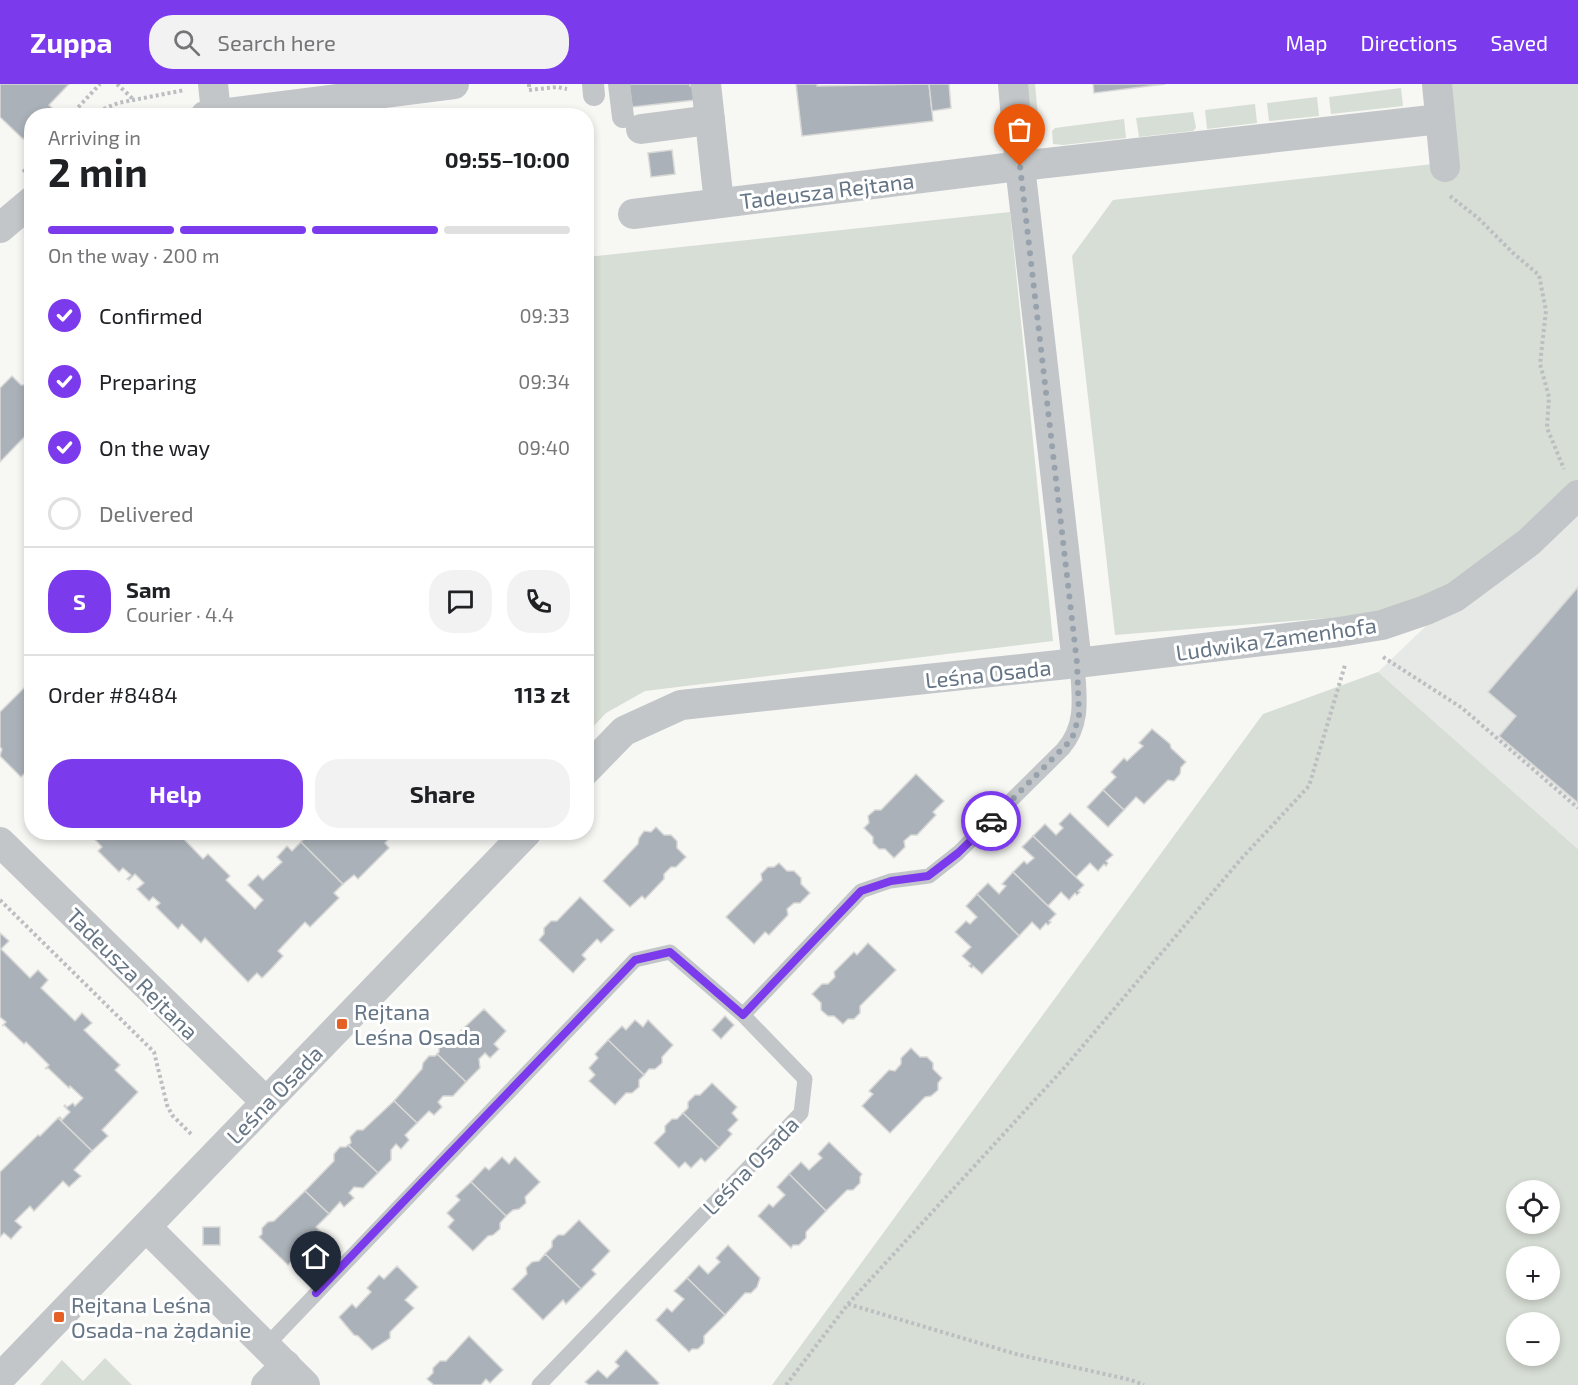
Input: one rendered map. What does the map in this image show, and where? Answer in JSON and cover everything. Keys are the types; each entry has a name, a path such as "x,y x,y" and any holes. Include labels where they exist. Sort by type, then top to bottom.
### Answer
{"street":[{"path":"212,100 454,84"},
{"path":"619,84 632,123 710,120"},
{"path":"706,84 718,203"},
{"path":"1013,84 1020,166 1077,663"},
{"path":"1437,84 1444,179"},
{"name":"Tadeusza Rejtana","path":"633,213 1020,166 1440,119"},
{"path":"2,222 24,207"},
{"name":"Ludwika Zamenhofa","path":"1077,663 1382,625 1455,597 1520,549 1574,499"},
{"name":"Leśna Osada","path":"594,762 624,731 681,705 1077,663"},
{"name":"Leśna Osada","path":"0,1378 518,840"},
{"name":"Tadeusza Rejtana","path":"0,842 266,1102"},
{"name":"Leśna Osada","path":"146,1227 281,1370"}],"lane":[{"name":"Leśna Osada","path":"743,1015 861,891 891,881 928,876 958,853 1063,749 1072,739 1079,716 1077,663"},
{"name":"Leśna Osada","path":"281,1370 635,960 670,952 743,1015 805,1078 801,1113 539,1385"}],"path":[{"path":"78,108 100,84"},
{"path":"117,84 134,100"},
{"path":"106,108 134,100 212,100"},
{"path":"1444,179 1513,254 1539,275 1546,311 1540,364 1550,397 1547,428 1574,499"},
{"path":"1383,657 1462,708 1578,808"},
{"path":"786,1385 848,1304 1065,1067 1240,859 1309,786 1345,665"},
{"path":"0,900 154,1052 167,1105 172,1115 214,1156"},
{"path":"848,1304 1016,1354 1144,1385"}],"shaded area":[{"path":"1027,84 1035,84 1038,117 1030,117"},
{"path":"1445,84 1578,84 1578,480 1484,570 1379,614 1115,635 1072,256 1113,200 1433,164 1435,178 1453,176"},
{"path":"1401,88 1403,106 1331,114 1329,97"},
{"path":"1317,97 1319,116 1269,121 1267,103"},
{"path":"1255,104 1257,123 1207,129 1205,110"},
{"path":"1193,112 1196,128 1193,131 1139,137 1136,118"},
{"path":"1124,119 1126,138 1063,145 1053,144 1052,131 1055,128"},
{"path":"1010,212 1053,641 645,691 606,713 594,726 594,256"},
{"path":"1578,480 1578,849 1378,672"},
{"path":"1378,672 1578,849 1578,1385 772,1385 1263,714"},
{"path":"105,1358 132,1385 40,1385 62,1360 83,1381"}],"building":[{"path":"0,84 69,84 49,105 52,108 24,108 23,139 0,117"},
{"path":"629,84 690,84 690,86 693,85 695,100 632,107"},
{"path":"796,84 817,84 817,86 929,84 933,121 802,136"},
{"path":"929,84 949,84 951,108 932,111"},
{"path":"1093,84 1165,84 1094,93"},
{"path":"672,150 675,174 651,177 648,153"},
{"path":"12,376 24,385 24,437 0,462 0,388"},
{"path":"1578,587 1578,803 1499,736 1516,716 1488,692"},
{"path":"24,688 24,774 21,777 0,756 2,749 0,747 0,712"},
{"path":"1152,729 1186,762 1174,781 1168,780 1144,804 1136,797 1124,810 1103,790 1116,777 1111,772 1124,758 1127,761 1143,746 1139,743"},
{"path":"916,774 944,801 933,812 936,815 917,835 911,835 904,841 905,847 894,858 885,849 879,849 873,843 873,837 864,828 869,823 868,816 875,810 881,810"},
{"path":"1103,790 1124,810 1108,827 1087,807"},
{"path":"1070,813 1113,855 1106,861 1108,863 1106,866 1104,864 1098,871 1090,863 1076,877 1033,836 1045,824 1056,835 1063,828 1059,824"},
{"path":"656,827 664,835 671,835 677,841 677,848 686,857 664,874 664,879 645,899 642,896 630,907 603,881 638,844 644,831 651,832"},
{"path":"1033,836 1084,885 1077,895 1075,893 1069,900 1061,892 1048,906 1013,872 1024,861 1027,864 1034,858 1022,847"},
{"path":"95,840 185,840 203,859 208,854 230,876 226,880 255,909 263,900 248,885 258,875 263,880 282,862 277,857 287,846 292,851 301,842 343,884 334,893 339,898 310,927 305,922 278,951 283,956 271,969 262,978 257,973 248,982 205,938 201,943 182,924 178,929 156,907 160,903 153,897 149,901 137,889 144,883 135,874 129,880 127,879 131,875 123,868 119,872 98,851 102,847"},
{"path":"303,840 388,840 385,843 389,848 358,879 354,875 343,884 301,842"},
{"path":"779,863 787,871 794,871 801,878 801,884 810,893 800,903 794,903 787,909 788,915 769,935 765,932 754,944 726,917 762,880 761,874 768,867 774,867"},
{"path":"1013,872 1056,914 1048,925 1046,923 1040,930 1032,922 1019,936 977,894 988,883 999,894 1006,886 1002,884"},
{"path":"977,894 1019,936 982,974 973,966 972,968 969,966 971,964 962,956 971,947 955,932 966,921 970,924 977,917 966,906"},
{"path":"580,897 614,930 601,943 597,939 582,955 586,959 573,973 539,940 544,934 544,928 551,921 557,921"},
{"path":"0,933 9,941 1,949 30,978 38,970 48,980 41,988 75,1021 82,1013 92,1023 84,1030 120,1065 115,1070 138,1092 102,1130 108,1136 92,1151 58,1118 62,1120 70,1112 65,1105 67,1107 73,1103 75,1106 83,1098 48,1068 45,1069 49,1065 26,1042 24,1044 4,1025 2,1026 6,1022 0,1017"},
{"path":"868,943 896,970 860,1006 860,1013 843,1024 834,1016 828,1016 821,1010 821,1003 812,994 822,984 828,984 835,977 834,972 854,952 857,955"},
{"path":"484,1009 506,1031 494,1044 499,1049 490,1058 485,1053 479,1059 480,1068 466,1082 437,1054 439,1045 446,1039 452,1039"},
{"path":"725,1016 734,1025 721,1039 712,1030"},
{"path":"635,1020 643,1027 648,1020 673,1045 662,1057 662,1063 655,1069 649,1069 644,1075 608,1040 622,1026 626,1030"},
{"path":"608,1040 644,1075 639,1080 639,1087 632,1093 626,1093 615,1105 589,1081 595,1075 589,1068 598,1058 595,1054"},
{"path":"911,1048 920,1057 927,1057 933,1063 933,1069 942,1078 938,1083 938,1090 931,1096 925,1097 890,1133 862,1106 873,1094 869,1091 889,1070 895,1071 901,1064 901,1058"},
{"path":"437,1054 466,1082 453,1096 443,1096 438,1102 442,1107 434,1115 429,1111 417,1123 394,1101 422,1069 423,1063 429,1056"},
{"path":"712,1083 737,1107 732,1113 738,1120 728,1130 732,1134 719,1148 683,1113 688,1108 688,1102 695,1095 700,1095"},
{"path":"394,1101 417,1123 405,1135 409,1140 401,1149 396,1144 391,1150 391,1160 378,1173 348,1145 351,1143 350,1137 357,1130 363,1130"},
{"path":"683,1113 719,1148 705,1162 701,1158 691,1168 685,1162 679,1168 654,1143 665,1132 665,1126"},
{"path":"58,1118 92,1151 74,1170 81,1176 69,1187 63,1181 34,1211 30,1206 15,1221 22,1227 11,1239 4,1233 0,1237 0,1172"},
{"path":"829,1142 862,1174 860,1183 853,1190 847,1190 826,1211 789,1174 801,1162 809,1170 822,1158 818,1154"},
{"path":"348,1145 378,1173 363,1188 354,1187 349,1193 354,1198 344,1207 340,1202 329,1214 305,1191 334,1161 334,1154 340,1147"},
{"path":"502,1157 509,1164 515,1157 540,1182 525,1197 526,1203 506,1216 471,1182 485,1167 489,1170"},
{"path":"789,1174 826,1211 806,1232 806,1238 799,1245 793,1245 791,1248 758,1216 769,1204 773,1207 785,1195 777,1187"},
{"path":"471,1182 506,1216 500,1223 500,1229 488,1236 473,1251 448,1227 454,1220 447,1213 460,1200 456,1196"},
{"path":"305,1191 329,1214 316,1227 321,1232 312,1240 307,1236 301,1242 302,1251 288,1265 259,1237 262,1234 262,1228 268,1222 274,1221"},
{"path":"579,1220 610,1251 592,1270 596,1274 581,1289 545,1254 552,1247 552,1241 558,1235 564,1235"},
{"path":"203,1227 220,1227 220,1245 203,1245"},
{"path":"728,1245 760,1278 757,1287 751,1293 745,1293 725,1315 687,1278 699,1265 708,1274 720,1262 716,1258"},
{"path":"545,1254 581,1289 566,1304 563,1300 543,1320 512,1289 527,1274 526,1268 532,1262 539,1261"},
{"path":"397,1266 418,1287 405,1300 414,1308 390,1332 390,1338 372,1350 354,1335 339,1317 352,1304 356,1308 371,1292 367,1288 379,1275 384,1279"},
{"path":"687,1278 725,1315 704,1336 704,1343 698,1349 692,1349 689,1352 656,1320 667,1308 672,1312 684,1299 674,1291"},
{"path":"469,1336 503,1370 490,1383 486,1379 481,1385 434,1385 427,1379 433,1373 433,1368 440,1361 446,1361"},
{"path":"626,1350 659,1383 657,1385 589,1385 585,1382 598,1370 607,1378 619,1366 615,1362"}],"way so far":[{"path":"991,821 1072,739 1079,716 1077,663 1020,166"}],"place":[{"name":"Rejtana Leśna Osada","path":"342,1024"},
{"name":"Rejtana Leśna Osada-na żądanie","path":"59,1317"}],"route":[{"path":"316,1293 635,960 670,952 743,1015 861,891 891,881 928,876 946,864 991,821"}]}
